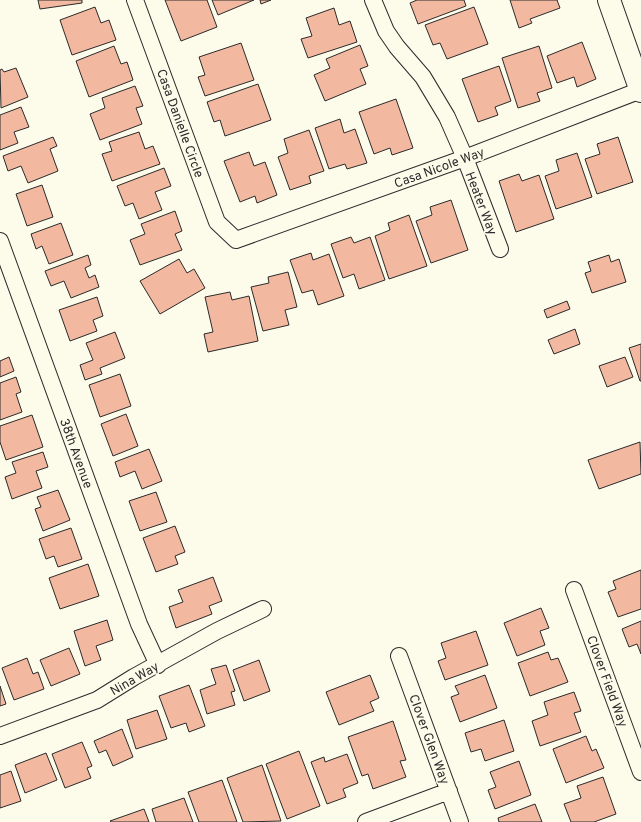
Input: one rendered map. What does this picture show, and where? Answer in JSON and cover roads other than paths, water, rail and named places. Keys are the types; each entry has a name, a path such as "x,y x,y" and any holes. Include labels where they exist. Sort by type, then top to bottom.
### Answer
{"street":[{"name":"Casa Danielle Circle","path":"135,0 217,222 236,240"},
{"path":"373,0 386,31 397,47 423,77 447,117 465,158"},
{"path":"609,0 641,91"},
{"name":"Casa Nicole Way","path":"236,240 465,158 641,91"},
{"name":"Heater Way","path":"465,158 500,249"},
{"name":"38th Avenue","path":"0,241 139,624 158,665"},
{"name":"Clover Field Way","path":"574,590 641,772"},
{"name":"Nina Way","path":"0,736 97,700 217,631 263,609"},
{"name":"Clover Glen Way","path":"399,656 432,742 448,792 460,822"},
{"path":"366,822 448,792"}]}
